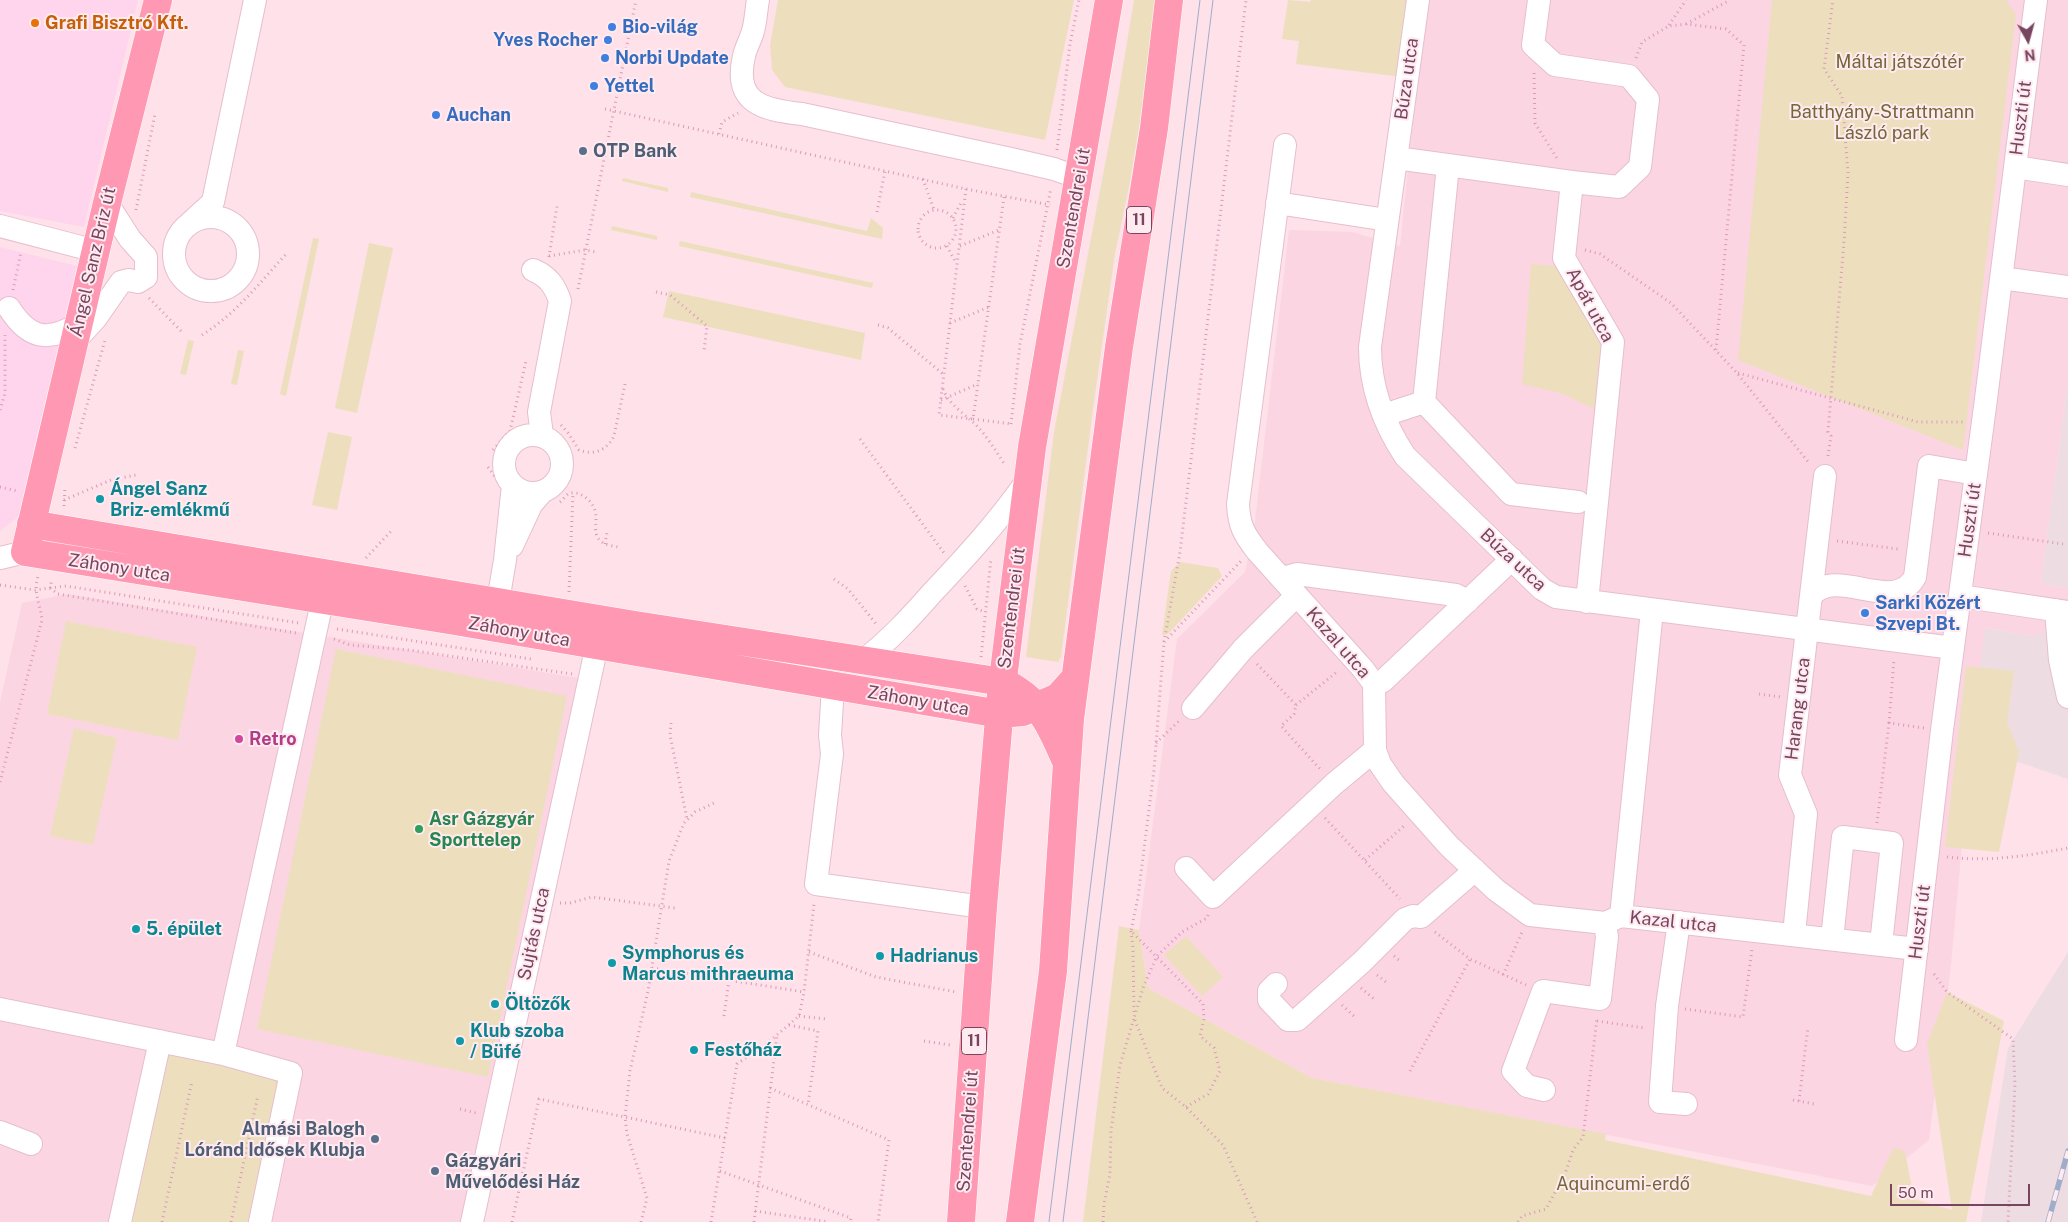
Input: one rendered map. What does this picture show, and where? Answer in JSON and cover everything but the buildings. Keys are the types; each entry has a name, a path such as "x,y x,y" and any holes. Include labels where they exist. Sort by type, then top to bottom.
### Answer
{"main road":[{"name":"Ángel Sanz Briz út","path":"25,555 107,203 158,0"},
{"name":"Szentendrei út","path":"961,1222 983,906 1003,682 1028,478 1109,0"},
{"name":"11","path":"1020,1222 1052,971 1066,761 1075,678 1119,347 1154,128 1169,0"},
{"name":"Záhony utca","path":"31,524 325,588 455,621 1000,714 1023,712 1058,697 1075,678"},
{"name":"Záhony utca","path":"25,555 325,588 498,602 861,662 1003,682 1017,689 1037,706 1047,720 1066,761"}],"street":[{"path":"218,179 247,244 249,256 246,269 239,279 223,289 204,291 183,279 176,268 174,256 175,243 181,232 213,202 255,0"},
{"path":"758,0 753,32 744,55 741,79 746,92 756,103 769,110 802,114 1011,159 1079,178"},
{"name":"Búza utca","path":"1418,0 1370,347 1370,367 1384,415 1392,436 1405,456 1542,588 1564,600 1953,648"},
{"path":"1396,158 1619,188 1640,167 1648,99 1629,76 1555,65 1533,44 1539,0"},
{"name":"Huszti út","path":"1906,1040 1942,730 2036,0"},
{"name":"Kazal utca","path":"1285,146 1238,504 1239,520 1243,533 1254,547 1352,659 1363,669 1374,684 1375,750 1380,764 1393,784 1449,846 1496,890 1530,914 1613,920 1679,922 1916,948"},
{"path":"1448,166 1424,402 1511,494 1578,502"},
{"path":"2015,167 2068,175"},
{"name":"Apát utca","path":"1572,182 1564,258 1614,342 1587,602"},
{"path":"9,308 18,323 27,331 43,335 76,333 96,318 121,282 129,280 138,282 146,277 146,256 130,239 107,203"},
{"path":"1277,203 1387,220"},
{"path":"190,223 200,218 212,216 229,221 242,232"},
{"path":"0,226 96,251"},
{"path":"541,263 543,274 556,288 560,301 539,412 549,429 563,463 557,481 550,488 548,498"},
{"path":"2001,278 2068,288"},
{"path":"1384,415 1424,402"},
{"path":"455,621 482,620 496,610 505,560 504,482 507,478 503,459 507,449 518,438 549,429"},
{"path":"1812,595 1824,586 1834,585 1886,592 1905,589 1911,584 1915,576 1929,466 1976,474"},
{"name":"Harang utca","path":"1794,934 1806,814 1790,775 1825,476"},
{"name":"Záhony utca","path":"861,662 890,639 956,568 1013,501 1028,478"},
{"path":"504,482 522,491 548,498"},
{"path":"505,560 532,505 548,498"},
{"path":"1374,684 1383,681 1512,559"},
{"path":"1193,708 1243,649 1297,574 1456,595 1468,601"},
{"path":"223,1054 325,588"},
{"path":"1960,596 2062,611 2068,697"},
{"path":"498,602 500,610 513,621 544,636"},
{"path":"1544,1090 1527,1086 1512,1071 1543,991 1598,1010 1607,937 1613,920 1652,610"},
{"name":"Sujtás utca","path":"472,1222 597,645 592,618"},
{"path":"597,645 635,625"},
{"path":"833,686 830,735 832,754 816,884 956,904 983,906"},
{"path":"1186,868 1213,897 1334,784 1375,750"},
{"path":"1832,938 1844,837 1892,843 1881,944"},
{"path":"1276,984 1269,991 1269,1000 1288,1020 1297,1020 1362,962 1405,919 1417,916 1475,870"},
{"path":"1679,922 1665,1030 1660,1102 1686,1104"},
{"path":"0,1009 223,1054 291,1073 260,1222"},
{"path":"120,1222 160,1041"},
{"path":"0,1132 31,1144"}],"path":[{"path":"577,291 636,0"},
{"path":"1246,0 1180,552 1164,642 1156,743 1138,897 1131,931 1134,1018 1162,1088 1186,1106 1223,1145 1257,1222"},
{"path":"1669,26 1686,0"},
{"path":"1686,24 1730,0"},
{"path":"1565,245 1600,254 1671,303 1737,373 1816,472 1825,476 1831,436 1828,432 1830,398 1848,174 1842,96 1824,69 1833,0"},
{"path":"1629,76 1642,42 1669,26 1686,24 1726,29 1744,45 1716,350"},
{"path":"1533,44 1535,123 1572,182"},
{"path":"605,109 966,189 1073,210"},
{"path":"877,212 885,171"},
{"path":"923,179 934,210"},
{"path":"966,189 939,415 1036,427"},
{"path":"973,419 1004,197"},
{"path":"953,218 964,199"},
{"path":"934,210 945,212 953,218 956,230 955,236 947,246 942,248 929,247 924,244 918,233 919,221 923,216 934,210"},
{"path":"959,246 999,230"},
{"path":"947,246 957,264"},
{"path":"541,263 585,250 596,252"},
{"path":"202,335 220,324 243,304 288,252"},
{"path":"656,292 670,295 707,326 704,351"},
{"path":"950,323 990,307"},
{"path":"878,324 888,328 943,375"},
{"path":"0,347 5,348"},
{"path":"0,370 5,371"},
{"path":"1737,373 1918,422 1983,422"},
{"path":"549,429 562,426 579,450 591,453 604,449 614,436 626,384"},
{"path":"941,400 978,384"},
{"path":"942,387 946,398 990,443 1005,465"},
{"path":"860,438 956,568 977,609 985,612"},
{"path":"488,467 504,482"},
{"path":"70,508 64,500 111,480 136,475"},
{"path":"0,488 18,491"},
{"path":"568,601 573,493"},
{"path":"548,498 564,499 566,495 573,493 579,494 591,502 595,510 595,529 598,537 605,544 619,547"},
{"path":"364,560 393,529"},
{"path":"1968,530 2063,544"},
{"path":"605,544 607,532"},
{"path":"1818,539 1918,552"},
{"path":"1164,642 1254,547"},
{"path":"0,782 42,620 40,604 34,590 25,555"},
{"path":"0,585 34,590 50,588 25,555"},
{"path":"1875,841 1889,723 1896,641"},
{"path":"1243,649 1296,706"},
{"path":"1334,784 1282,726 1294,714 1296,706 1352,659"},
{"path":"1156,743 1193,708"},
{"path":"671,723 670,735 687,819"},
{"path":"1889,723 1942,730"},
{"path":"641,1222 647,1198 627,1134 624,1118 630,1071 652,968 669,861 681,828 687,819 695,812 714,803"},
{"path":"1312,805 1365,860 1411,912 1427,926 1470,959 1543,991"},
{"path":"1365,860 1420,813"},
{"path":"1928,854 1972,860 2021,857 2068,848"},
{"path":"712,1222 737,1064 777,1035 799,1016 804,992 816,884"},
{"path":"554,903 570,903 592,897 675,908"},
{"path":"1104,1222 1104,1204 1110,1174 1111,1131 1120,1065 1144,985 1157,956 1182,932 1207,918 1213,897"},
{"path":"1503,975 1530,914"},
{"path":"1131,931 1203,1004 1204,1019 1200,1036 1214,1048 1220,1071 1208,1094 1186,1106"},
{"path":"1668,1006 1743,1016 1754,931"},
{"path":"1916,948 1946,992 2013,1039 2015,1085 2008,1222"},
{"path":"809,952 876,977 956,992"},
{"path":"1410,1071 1470,959"},
{"path":"652,968 804,992"},
{"path":"724,1016 729,980"},
{"path":"1518,1222 1522,1216 1546,1209 1565,1174 1573,1150 1583,1137 1598,1010 1665,1030"},
{"path":"799,1016 826,1019"},
{"path":"789,1025 818,1031 808,1105"},
{"path":"1799,1101 1808,1027"},
{"path":"754,1222 777,1035"},
{"path":"924,1041 951,1045"},
{"path":"162,1222 192,1081"},
{"path":"770,1088 889,1140 878,1222"},
{"path":"231,1222 258,1095"},
{"path":"512,1222 539,1100 725,1138"},
{"path":"1793,1100 1814,1104"},
{"path":"720,1171 757,1186 851,1218 850,1222"},
{"path":"755,1212 829,1222"}],"shaded area":[{"path":"0,0 138,0 84,227 0,211"},
{"path":"1429,0 2068,0 2068,380 2041,583 2068,588 2068,630 2035,636 1986,628 1971,746 1951,965 1929,1140 1872,1186 1312,1078 1148,988 1139,930 1177,639 1245,572 1254,529 1289,230 1352,232 1400,246 1410,147"},
{"path":"0,247 77,266 18,517 0,531"},
{"path":"2068,380 2068,588 2041,583"},
{"path":"67,594 579,678 472,1222 0,1222 0,702 22,603"},
{"path":"1985,628 2035,636 2036,634 2060,629 2068,630 2068,779 1971,746"},
{"path":"2068,952 2068,1222 1981,1222 2008,1048"}],"green space":[{"path":"778,0 1074,0 1045,140 785,87 772,70 770,45"},
{"path":"1134,0 1156,0 1143,103 1130,182 1115,254 1061,657 1058,662 1026,657 1054,432 1118,96"},
{"path":"1288,0 1310,2 1311,0 1412,0 1402,77 1296,64 1299,41 1282,39"},
{"name":"Batthyány-Strattmann László park","path":"1772,0 2006,0 2016,15 1963,450 1738,360"},
{"path":"623,178 668,188 668,192 622,181"},
{"path":"691,192 867,231 871,218 883,228 882,239 690,197"},
{"path":"612,226 657,236 657,240 611,230"},
{"path":"313,238 319,239 286,396 280,394"},
{"path":"680,241 873,283 872,288 679,246"},
{"path":"369,243 393,248 357,413 335,408"},
{"path":"1531,264 1557,266 1601,344 1594,409 1563,394 1522,384"},
{"path":"669,291 865,333 861,360 663,317"},
{"path":"188,340 194,341 186,375 180,374"},
{"path":"238,350 244,351 237,385 231,384"},
{"path":"328,432 352,437 337,510 312,505"},
{"path":"1180,562 1218,568 1222,576 1168,634 1162,635 1171,571"},
{"path":"66,621 197,647 178,740 47,714"},
{"name":"Asr Gázgyár Sporttelep","path":"336,649 567,696 488,1077 257,1029"},
{"path":"1966,666 2014,671 2007,722 2019,752 1999,852 1945,847"},
{"path":"74,728 117,738 93,845 50,836"},
{"name":"Aquincumi-erdő","path":"1119,926 1139,930 1148,988 1312,1078 1606,1134 1605,1140 1871,1196 1893,1148 1905,1151 1914,1199 1952,1210 1927,1044 1947,992 2004,1021 1966,1222 1083,1222"},
{"path":"1186,936 1223,977 1202,996 1164,955"},
{"path":"165,1054 281,1078 251,1222 130,1222"}],"tram line":[{"path":"1049,1222 1200,0"},
{"path":"1063,1222 1213,0"}],"railway":[{"path":"2048,1222 2068,1151"}],"place":[{"name":"Grafi Bisztró Kft.","path":"35,23"},
{"name":"Bio-világ","path":"612,27"},
{"name":"Yves Rocher","path":"608,40"},
{"name":"Norbi Update","path":"605,58"},
{"name":"Yettel","path":"594,86"},
{"name":"Auchan","path":"436,115"},
{"name":"OTP Bank","path":"583,151"},
{"name":"Ángel Sanz Briz-emlékmű","path":"100,499"},
{"name":"Sarki Közért Szvepi Bt.","path":"1865,613"},
{"name":"Retro","path":"239,739"},
{"name":"Asr Gázgyár Sporttelep","path":"419,829"},
{"name":"5. épület","path":"136,929"},
{"name":"Hadrianus","path":"880,956"},
{"name":"Symphorus és Marcus mithraeuma","path":"612,963"},
{"name":"Öltözők","path":"495,1004"},
{"name":"Klub szoba / Büfé","path":"460,1041"},
{"name":"Festőház","path":"694,1050"},
{"name":"Almási Balogh Lóránd Idősek Klubja","path":"375,1139"},
{"name":"Gázgyári Művelődési Ház","path":"435,1171"}],"park label":[{"name":"Máltai játszótér","path":"1900,62"}]}
